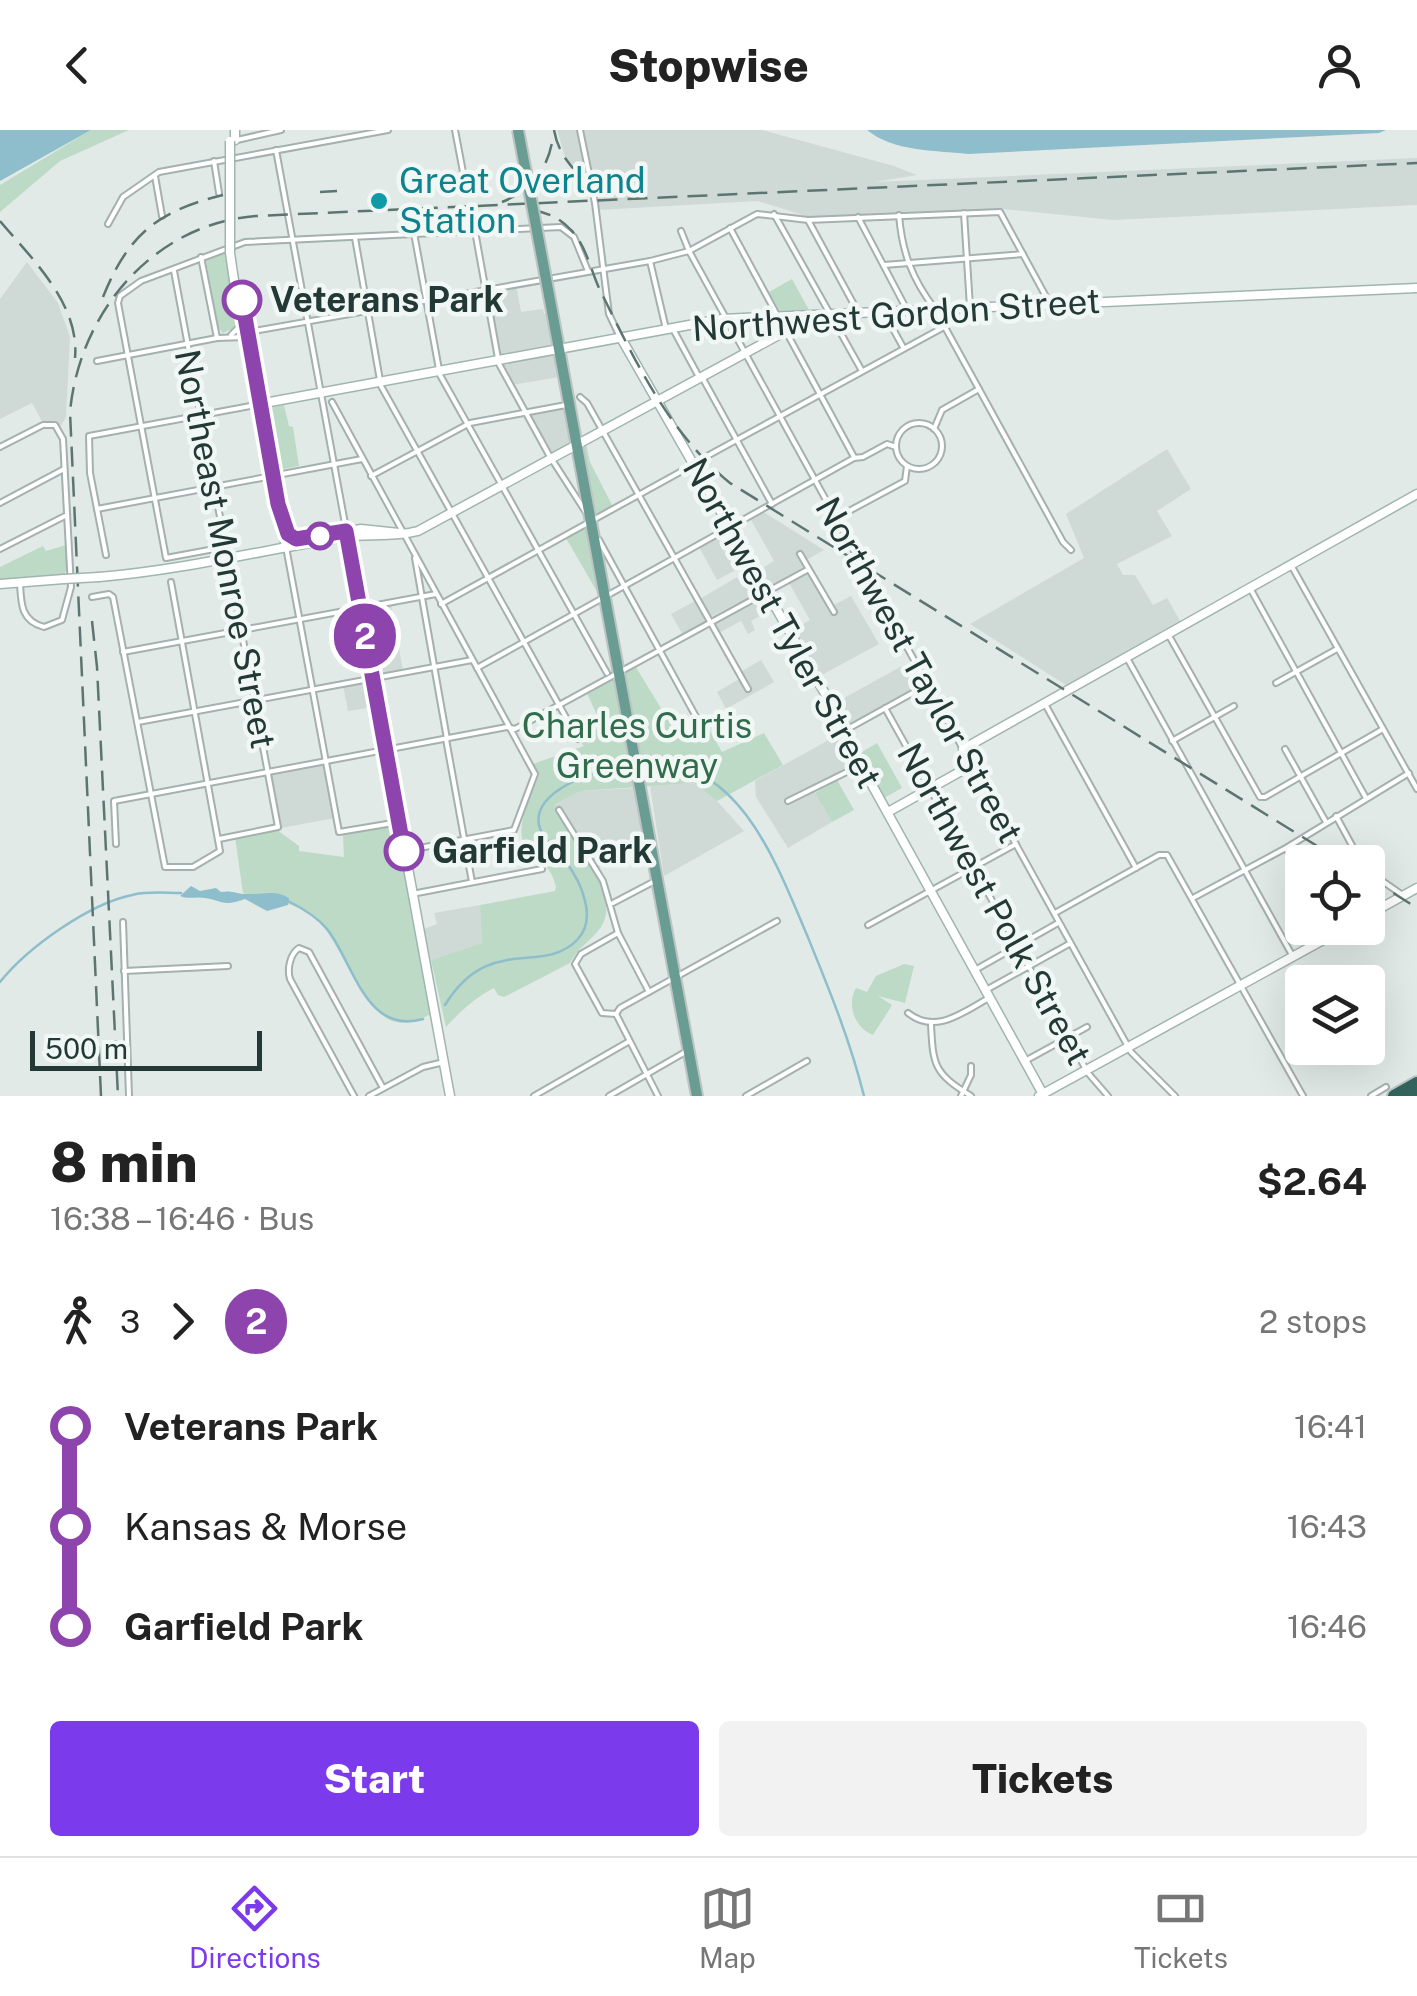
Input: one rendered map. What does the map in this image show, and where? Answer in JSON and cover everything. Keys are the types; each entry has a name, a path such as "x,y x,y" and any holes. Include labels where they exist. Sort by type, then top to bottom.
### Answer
{"highway":[{"path":"1390,1092 1417,1083"}],"main road":[{"path":"233,130 239,302 286,545"},
{"path":"518,130 605,597 613,673 697,1096"},
{"name":"Northwest Gordon Street","path":"259,404 726,319 1417,288"},
{"path":"279,510 291,537 423,530 814,315"},
{"name":"Northwest Tyler Street","path":"621,338 844,732 1042,1095"},
{"path":"963,749 1417,494"},
{"path":"0,584 160,570 346,534"},
{"path":"346,534 450,1096"},
{"path":"286,545 315,537"},
{"name":"Northwest Taylor Street","path":"963,749 972,764"},
{"path":"888,812 972,764"},
{"path":"1385,906 1417,888"},
{"path":"1042,1095 1310,945"}],"street":[{"path":"233,141 280,130"},
{"path":"108,224 123,197 154,176 388,130"},
{"path":"455,130 463,172"},
{"name":"Northwest Tyler Street","path":"580,130 609,314 621,338"},
{"path":"276,150 346,534"},
{"path":"214,162 219,193"},
{"path":"154,176 162,216"},
{"path":"97,361 650,261 689,251 757,214 808,220 998,212 1050,304"},
{"path":"964,213 970,308"},
{"path":"774,214 862,370"},
{"path":"899,215 907,264 1071,550"},
{"path":"858,217 908,310"},
{"path":"808,220 858,312"},
{"path":"225,547 166,558 118,300 141,281 245,242 565,228 574,237 588,272"},
{"path":"730,228 854,458"},
{"name":"Northwest Taylor Street","path":"681,230 963,749"},
{"path":"475,231 498,360 700,724"},
{"path":"414,233 439,372 574,614 613,673"},
{"path":"354,236 380,382 578,739"},
{"path":"884,266 1023,254"},
{"path":"201,257 217,338"},
{"path":"650,261 670,329 772,504"},
{"name":"Northeast Monroe Street","path":"174,271 278,827 218,839"},
{"path":"230,336 239,327 239,302"},
{"path":"883,312 903,348"},
{"path":"709,455 944,328"},
{"path":"934,429 942,410 979,389"},
{"path":"580,398 587,403 748,689"},
{"path":"332,402 535,774 516,828 404,851"},
{"path":"106,554 90,469 89,436 259,404"},
{"path":"372,476 467,424 570,405"},
{"path":"922,423 934,429 942,443 936,462 922,469 906,466 897,455 899,434 909,425 922,423"},
{"path":"0,447 46,424 55,425 60,432 72,587 62,620 44,627 28,620 22,610 20,583"},
{"path":"477,668 854,458 888,444 896,447"},
{"path":"96,509 362,458"},
{"path":"442,604 694,465"},
{"path":"836,518 905,481 906,466"},
{"path":"0,503 64,469"},
{"path":"0,548 65,516"},
{"path":"286,545 339,832 398,822"},
{"path":"414,553 472,882"},
{"path":"800,554 834,612"},
{"path":"1292,565 1417,789"},
{"path":"116,844 114,802 515,729 808,570"},
{"path":"92,597 113,596 165,866 193,866 220,852 171,582"},
{"path":"1250,588 1366,798"},
{"path":"123,652 436,594"},
{"path":"1168,634 1260,797 1383,729"},
{"path":"1276,683 1338,649"},
{"path":"1126,658 1293,956"},
{"path":"136,723 472,660"},
{"path":"844,732 928,684"},
{"path":"1045,704 1136,868"},
{"path":"1172,740 1234,706"},
{"name":"Northwest Polk Street","path":"884,708 1087,1070 1108,1096"},
{"path":"1285,749 1326,822"},
{"name":"Northwest Taylor Street","path":"972,764 1128,1047 1138,1062 1176,1096"},
{"path":"788,802 861,765"},
{"path":"1291,845 1408,774"},
{"path":"559,810 599,874 618,933 650,992"},
{"path":"1336,816 1352,845"},
{"path":"868,925 1016,844"},
{"path":"1193,898 1285,849"},
{"path":"1055,913 1164,854 1170,858 1302,1096"},
{"path":"412,894 542,869"},
{"path":"611,904 657,880"},
{"path":"1385,884 1403,896"},
{"path":"616,1014 620,1008 777,921"},
{"path":"123,922 129,1096"},
{"path":"975,970 1060,922"},
{"path":"616,1014 602,1013 575,964 581,954 618,933"},
{"path":"908,1014 931,1024 950,1020 1029,966 1071,943"},
{"path":"354,1096 289,975 294,951 306,949 384,1088"},
{"path":"124,971 228,966"},
{"path":"616,1014 658,1096"},
{"path":"931,1024 936,1066 962,1094 971,1096"},
{"path":"1025,1060 1087,1027"},
{"path":"534,1096 628,1042"},
{"path":"609,1096 688,1050"},
{"path":"746,1096 806,1061"},
{"path":"370,1096 427,1065 444,1062"},
{"path":"962,1094 971,1066"},
{"path":"1371,1096 1390,1092"}],"shaded area":[{"path":"557,130 762,130 917,175 875,182 1417,158 1417,205 1113,220 1004,209 806,216 758,201 598,210 594,185 603,185 565,157"},
{"path":"27,262 58,303 70,337 66,417 60,427 43,423 32,403 0,419 0,299"},
{"path":"516,285 521,312 543,309 554,341 549,348 500,356 488,291"},
{"path":"552,354 557,359 560,377 512,385 501,364"},
{"path":"566,409 572,440 553,454 529,415"},
{"path":"1167,449 1191,489 1157,511 1172,536 1117,564 1123,575 1135,575 1153,605 1167,598 1182,624 1069,687 970,624 1084,558 1066,514"},
{"path":"762,511 824,550 806,560 808,565 768,588 756,572 774,561 750,518"},
{"path":"729,532 747,564 717,580 699,547"},
{"path":"808,571 830,607 851,596 879,644 818,677 792,631 810,620 788,581"},
{"path":"737,577 743,587 756,579 761,591 710,617 700,599"},
{"path":"762,596 774,608 751,621 755,630 748,634 741,621 717,634 714,623"},
{"path":"695,601 706,622 683,635 671,614"},
{"path":"391,604 403,671 377,676 364,610"},
{"path":"761,660 774,682 726,709 717,692"},
{"path":"913,660 924,685 852,725 846,724 833,704"},
{"path":"369,682 374,707 348,711 343,686"},
{"path":"843,732 858,763 813,789 832,822 788,848 756,797 755,781"},
{"path":"323,764 335,818 281,828 271,774"},
{"path":"694,783 744,831 664,876 650,786"},
{"path":"635,788 646,847 595,870 553,806 581,791"},
{"path":"480,905 482,943 431,960 424,929 437,924 434,913"}],"green space":[{"path":"91,130 129,130 60,161 0,212 0,185"},
{"name":"Veterans Park","path":"228,249 238,326 223,333 218,328 206,261"},
{"path":"792,279 810,312 781,313 769,292"},
{"path":"284,405 289,426 293,427 299,466 277,470 265,409"},
{"path":"586,444 590,462 613,507 597,515 582,450"},
{"path":"587,527 599,595 566,538"},
{"path":"66,545 68,567 63,576 0,581 0,567 43,546 46,551"},
{"name":"Charles Curtis Greenway","path":"634,664 676,733 704,721 722,752 764,733 783,765 717,801 694,783 581,791 556,804 554,807 601,881 606,913 601,927 570,963 504,997 494,988 468,1005 446,1027 431,960 482,943 480,905 555,891 550,872 527,851 521,833 524,813 539,775 533,764 584,746 578,739 602,726 586,691"},
{"path":"877,743 902,788 882,799 857,755"},
{"path":"837,780 854,810 832,822 815,793"},
{"name":"Garfield Park","path":"396,825 432,1014 406,1023 388,1019 375,1009 315,918 296,907 243,893 235,837 277,830 299,846 299,851 344,857 343,834"},
{"path":"904,964 914,966 905,1003 878,996 892,1005 873,1035 861,1027 854,1015 856,988 867,992 876,976"}],"water":[{"path":"0,130 91,130 0,181"},
{"path":"867,130 1386,130 968,154 902,146"},
{"path":"191,886 200,891 216,888 221,892 278,894 289,898 288,905 267,911 245,899 228,903 180,896"}],"waterway":[{"path":"652,760 683,766 710,780 733,799 752,823 769,850 807,935 846,1035 864,1096"},
{"path":"445,1005 462,983 479,970 497,962 548,955 577,940 586,922 582,890 572,870 541,830 539,813 545,802 567,784 619,765"},
{"path":"0,982 43,941 97,907 138,894 181,893"},
{"path":"288,901 327,929 374,1007 403,1021 423,1019"}],"railway":[{"path":"554,130 563,154 578,173 599,187 623,195"},
{"path":"502,202 522,191 537,176 548,157 553,135"},
{"path":"101,1096 70,412 76,375 88,341 128,280 154,255 185,236 219,223 256,216 1417,163"},
{"path":"320,192 337,191"},
{"path":"103,297 123,257 148,229 180,209 223,195"},
{"path":"531,210 558,219 576,236 655,395 689,442 730,483 1316,845"},
{"path":"0,221 62,301 75,338 75,358"},
{"path":"92,621 118,1096"},
{"path":"1385,888 1417,908"}],"bus line":[{"name":"2","path":"242,300 279,510 287,531 296,539 346,531 404,851"}],"place":[{"name":"Great Overland Station","path":"379,201"},
{"name":"Veterans Park","path":"242,300"},
{"name":"Garfield Park","path":"404,851"}]}
